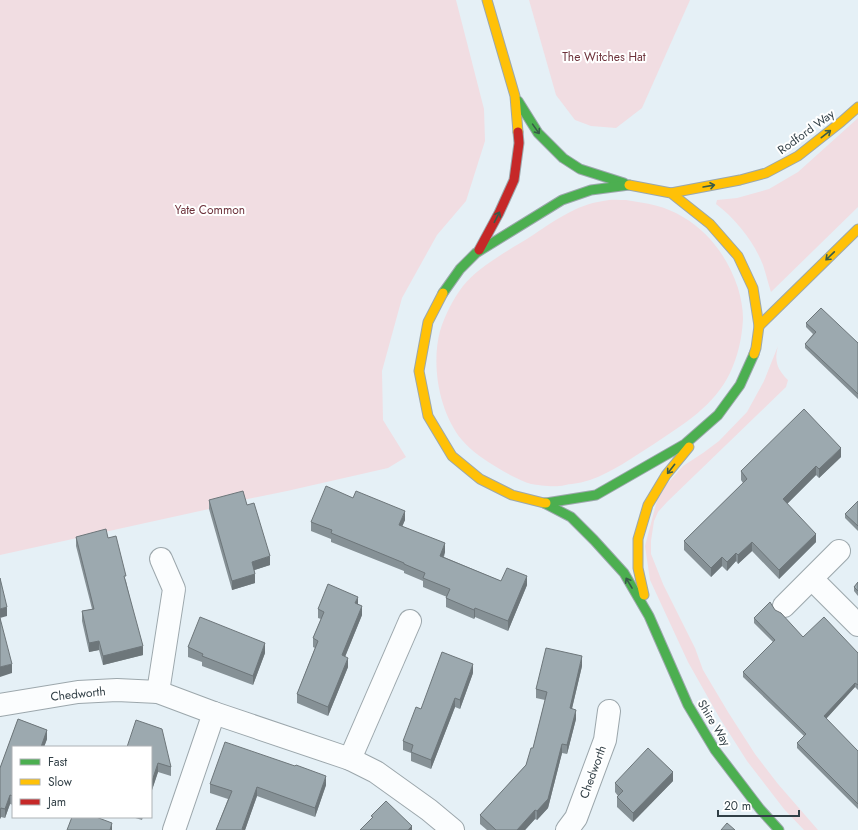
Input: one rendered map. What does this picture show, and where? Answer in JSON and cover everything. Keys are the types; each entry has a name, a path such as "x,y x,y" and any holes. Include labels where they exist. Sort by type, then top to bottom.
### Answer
{"street":[{"path":"479,251 514,180 519,143 516,96 487,0"},
{"path":"516,96 538,133 564,158 580,168 629,185 671,193 710,224 738,256 753,288 759,326 756,348 740,385 718,415 685,444 596,495 544,502 512,495 480,479 452,456 428,416 419,371 428,322 444,290 460,269 479,251 562,200 591,190 629,185"},
{"name":"Rodford Way","path":"671,193 740,180 766,173 798,156 858,107"},
{"path":"759,326 858,229"},
{"name":"Shire Way","path":"649,616 638,568 638,539 640,532 648,505 666,475 704,428"},
{"name":"Shire Way","path":"544,502 571,517 624,573 649,616 688,704 715,750 760,809 779,830"},
{"path":"784,606 840,551"},
{"path":"158,692 174,589 161,560"},
{"path":"812,578 858,625"},
{"path":"350,759 410,621"},
{"name":"Chedworth","path":"0,705 78,692 118,690 158,692 214,713 350,759 376,772 429,810 453,830"},
{"name":"Chedworth","path":"567,830 576,818 604,740 609,712"},
{"path":"174,830 214,713"}],"green space":[{"name":"Yate Common","path":"0,0 456,0 484,109 485,141 466,201 437,235 402,298 382,371 383,420 406,457 388,468 0,555"},
{"name":"The Witches Hat","path":"529,0 690,0 642,108 616,128 591,126 575,120 556,95"},
{"path":"858,118 858,207 771,292 763,265 755,248 731,217 716,204 717,200 737,198 769,189 798,172"},
{"path":"606,200 626,200 648,204 676,213 693,223 717,247 734,277 741,300 743,319 742,333 735,360 723,385 707,405 676,429 623,464 590,480 562,486 528,483 505,472 479,456 462,440 454,429 443,402 437,373 437,344 442,325 447,313 463,286 477,272 494,259 574,210"},
{"path":"778,346 776,356 777,364 781,372 788,380 786,387 658,512 654,521 651,554 663,584 695,648 703,670 728,712 755,754 778,784 818,830 804,830 784,809 747,761 719,717 688,662 650,580 645,546 659,493 683,466 719,441 747,412 764,381"}],"building":[{"path":"821,308 858,343 858,394 805,344 816,332 806,323"},
{"path":"804,409 841,448 819,469 816,466 783,499 816,534 779,570 752,542 738,555 736,553 727,562 722,557 711,568 684,541 747,479 741,471"},
{"path":"326,486 353,498 356,491 405,511 399,525 445,543 440,556 501,581 507,568 527,576 508,621 475,608 474,610 446,598 450,589 423,578 425,573 331,533 332,530 311,522"},
{"path":"243,491 247,505 254,503 270,556 252,562 255,574 232,581 209,500"},
{"path":"858,501 858,526 845,514"},
{"path":"106,529 108,538 116,536 126,576 124,576 143,646 103,656 99,641 89,643 82,611 94,609 76,537"},
{"path":"0,578 7,607 0,609"},
{"path":"858,582 858,591 854,587"},
{"path":"328,584 358,597 355,603 362,606 342,655 348,658 328,707 297,694 318,641 313,638 324,612 318,609"},
{"path":"770,602 775,610 781,613 803,637 824,617 858,653 858,685 855,683 824,716 858,751 858,804 797,743 806,734 743,672 775,640 754,618"},
{"path":"200,617 265,643 253,676 202,656 203,654 188,647"},
{"path":"0,618 12,664 0,667"},
{"path":"546,648 582,656 570,708 576,710 567,745 562,744 548,799 537,811 535,810 517,830 496,830 480,815 526,765 531,748 533,748 547,692 536,689"},
{"path":"442,652 473,664 460,700 455,698 431,760 411,752 413,745 403,741 416,707 421,709"},
{"path":"18,719 47,730 41,746 12,746 12,796 10,795 5,809 1,808 0,810 0,768"},
{"path":"136,720 162,729 171,767 158,763 152,781 152,746 127,746"},
{"path":"225,742 326,776 315,808 257,787 242,829 244,830 216,830 232,791 210,784"},
{"path":"648,748 673,772 633,813 617,797 623,791 615,783"},
{"path":"386,801 412,826 408,830 360,830 373,817 371,816"},
{"path":"72,818 99,818 112,823 110,830 67,830"},
{"path":"727,823 735,830 721,830"}],"traffic: fast":[{"path":"518,101 538,133 563,158 580,169 624,183"},
{"path":"443,293 460,269 476,253 562,200 591,190 629,185"},
{"path":"546,503 596,495 685,444 718,415 740,385 754,354"},
{"path":"544,503 571,517 624,573 649,616 688,705 715,750 760,809 779,830"}],"traffic: slow":[{"path":"487,0 515,96 518,132"},
{"path":"671,193 740,180 766,173 798,156 858,107"},
{"path":"629,185 671,193 710,224 738,256 753,288 759,326 754,354"},
{"path":"759,326 858,229"},
{"path":"443,293 428,322 419,371 428,416 452,456 480,479 512,495 546,503"},
{"path":"644,595 638,568 638,539 648,505 666,475 689,447"}],"traffic: jam":[{"path":"479,250 499,213 514,180 519,143 518,132"}]}
